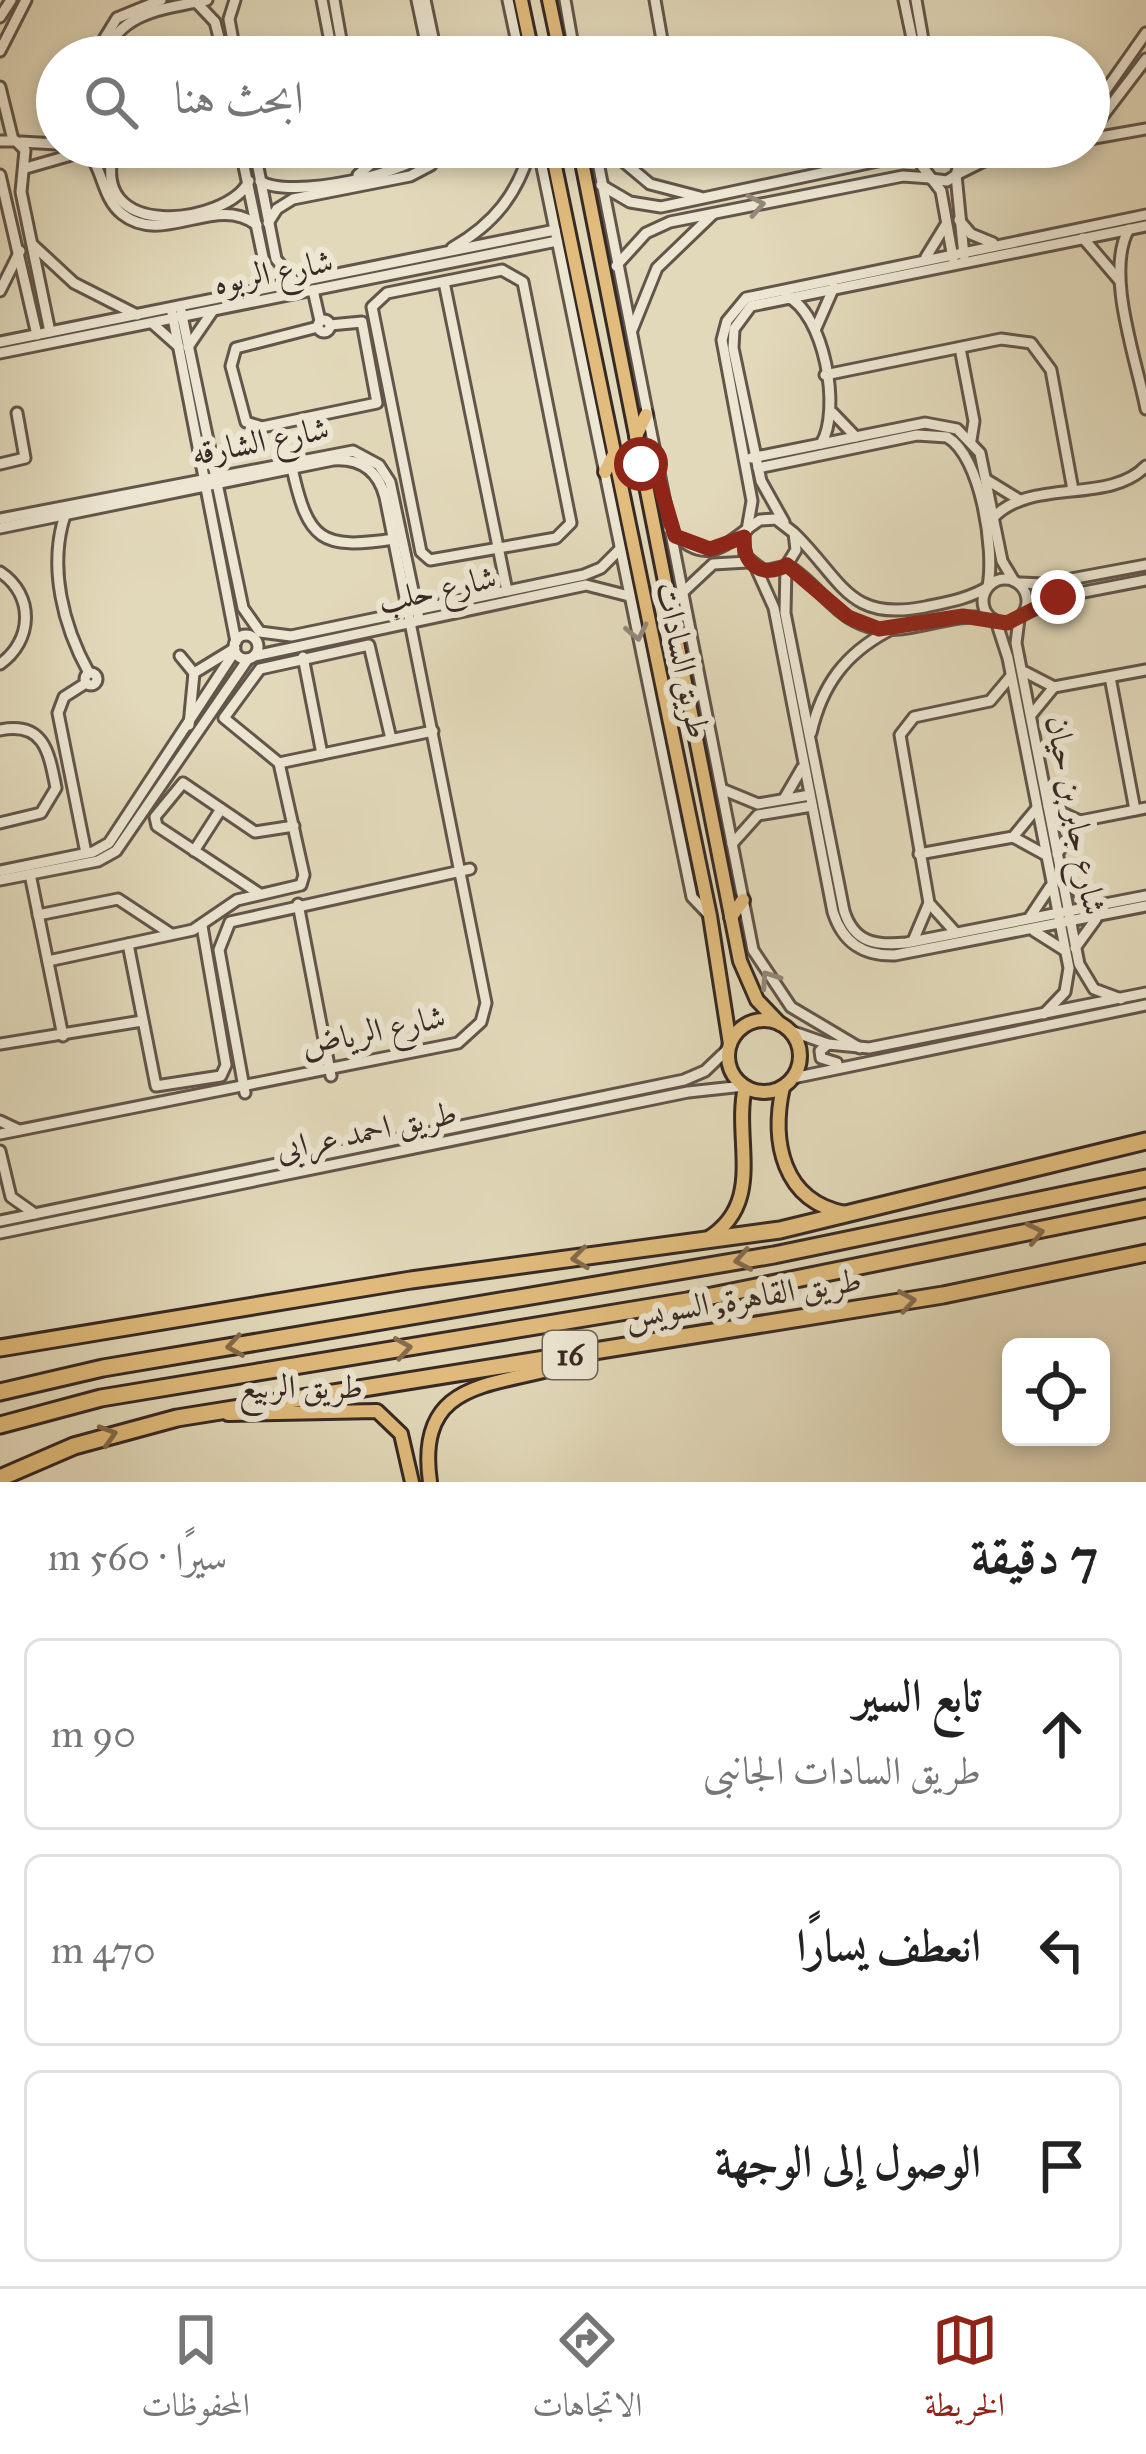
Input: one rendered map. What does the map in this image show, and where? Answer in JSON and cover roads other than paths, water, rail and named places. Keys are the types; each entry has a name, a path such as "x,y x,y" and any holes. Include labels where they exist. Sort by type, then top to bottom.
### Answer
{"highway":[{"name":"طريق القاهرة, السويس","path":"0,1348 429,1277 698,1244 864,1214 1146,1141"},
{"name":"طريق القاهرة, السويس","path":"0,1392 103,1368 774,1255 1146,1178"},
{"name":"طريق القاهرة, السويس","path":"0,1425 101,1398 802,1280 1146,1208"},
{"name":"طريق القاهرة, السويس","path":"0,1478 107,1435 214,1411 943,1295 1146,1250"}],"main road":[{"path":"521,0 530,36"},
{"path":"524,15 538,26 550,5"},
{"path":"550,5 555,36"},
{"name":"طريق السادات","path":"549,168 584,310 710,916 730,1046"},
{"name":"طريق السادات","path":"583,168 731,917 749,988 785,1028"},
{"path":"568,295 584,310"},
{"path":"636,437 646,415"},
{"path":"598,440 614,454 605,472"},
{"path":"641,464 658,478"},
{"path":"682,665 692,651"},
{"path":"731,917 743,900"},
{"path":"788,1082 764,1092 745,1086 732,1072 730,1046 753,1022 785,1028 800,1052 788,1082 779,1146 791,1179 822,1206 864,1214"},
{"path":"698,1244 727,1225 742,1193 745,1086"},
{"path":"430,1482 427,1461 432,1425 457,1396 554,1370 600,1350"},
{"name":"طريق الربيع","path":"214,1411 259,1416 372,1409 398,1429 411,1475"},
{"path":"411,1475 416,1449 427,1461"}],"street":[{"path":"0,16 10,0"},
{"path":"0,47 26,0"},
{"path":"106,36 117,18 161,0"},
{"path":"233,36 230,12 235,0"},
{"path":"322,0 329,36"},
{"path":"334,0 340,36"},
{"path":"508,0 516,36"},
{"path":"565,0 571,36"},
{"path":"655,0 661,36"},
{"path":"904,0 910,36"},
{"path":"916,0 922,36"},
{"path":"118,36 129,21 201,1 217,36"},
{"path":"421,2 428,36"},
{"path":"211,16 222,9 230,12"},
{"path":"1110,84 1146,33"},
{"path":"1110,108 1146,59"},
{"path":"0,87 16,141 27,156 21,172 50,332"},
{"path":"1110,134 1146,129"},
{"path":"0,141 36,142"},
{"path":"36,167 0,175 37,335"},
{"path":"103,168 120,199 150,217 234,200 255,181"},
{"path":"107,168 112,203 143,224 238,214 263,224"},
{"path":"249,168 255,181 280,190 398,168"},
{"path":"255,168 270,261 256,290"},
{"path":"355,177 366,168"},
{"path":"263,224 283,203 410,176 425,168"},
{"path":"444,253 501,211 525,168"},
{"path":"549,168 556,235 693,903 710,916"},
{"path":"598,168 756,960 781,997 813,1024 860,1048"},
{"path":"631,168 650,184 711,198"},
{"path":"601,185 646,206 711,198 841,168"},
{"path":"924,168 941,191 952,219 958,257"},
{"path":"923,259 952,219 958,168"},
{"path":"616,266 635,242 659,225 903,176 956,175 970,168"},
{"path":"280,190 283,203"},
{"path":"234,200 238,214"},
{"path":"631,335 657,268 687,233 715,213"},
{"path":"768,294 786,296 834,286 999,244 1146,215"},
{"path":"952,219 971,234 999,244"},
{"path":"1146,226 923,259 768,294 743,312 732,338 751,463 752,501 745,533 753,565 774,608 818,835 844,935 875,954 1101,910 1146,906"},
{"path":"1129,229 1119,255 1119,280 1146,409"},
{"name":"شارع الربوه","path":"0,353 152,323 256,290 556,235"},
{"path":"1083,238 1119,280"},
{"path":"32,244 74,283 137,315"},
{"name":"شارع الربوه","path":"0,342 137,315 214,310 440,265 507,245"},
{"path":"0,291 20,251"},
{"path":"270,261 296,282"},
{"path":"440,265 507,591"},
{"path":"502,270 523,282 571,517 568,530 556,538 436,562 421,552 372,313 380,296 444,282 502,270"},
{"path":"816,328 834,286"},
{"path":"316,290 323,323"},
{"path":"786,296 802,304 816,328 832,413 821,444"},
{"path":"184,348 214,310"},
{"path":"0,880 98,861 116,851 251,657 257,635 243,608 218,509 176,312"},
{"path":"362,322 377,403 262,427 250,424 240,413 231,366 234,352 246,342 323,323 362,322"},
{"path":"152,323 184,348"},
{"path":"825,375 1018,338 1042,352 1052,376 1073,490"},
{"path":"960,348 974,421 971,440 986,479 1002,561 1027,595 1022,615"},
{"path":"0,464 25,458 17,412"},
{"path":"832,413 856,437"},
{"path":"751,463 926,423 971,440"},
{"path":"751,463 950,432"},
{"path":"950,432 972,464 991,563 983,604 994,620"},
{"name":"شارع الشارقه","path":"0,519 212,481 343,450 371,459 390,482 414,615"},
{"name":"شارع الشارقه","path":"0,528 212,481 343,459 371,470 382,487 409,592"},
{"path":"751,463 784,522 848,595 876,611 961,600 1004,579 1044,584 1146,565"},
{"path":"993,518 1023,500 1130,479 1146,466"},
{"path":"292,468 302,514 318,534 350,545 394,539"},
{"path":"986,479 998,491 1023,500"},
{"path":"0,871 86,853 113,838 189,725 235,647 218,509 237,480"},
{"path":"187,490 218,509"},
{"path":"65,515 56,559 71,638 88,678 64,697 58,712 86,853"},
{"path":"668,529 701,548 719,548 760,520 784,522"},
{"path":"794,533 796,550 787,566 785,613 835,895 858,937 875,944 912,942 1028,924 1070,949 1101,910 1146,896"},
{"name":"شارع حلب","path":"414,615 436,605 593,573 620,549"},
{"path":"682,593 713,564 753,565 772,572 787,566"},
{"path":"787,566 848,617 890,629 963,616 994,620 1022,615 1048,599 1146,580"},
{"path":"0,572 22,596 27,620 21,643 0,664"},
{"name":"شارع حلب","path":"235,647 245,636 291,636 586,585 614,588 630,597"},
{"path":"415,641 390,620 409,592 436,605"},
{"name":"شارع الرياض","path":"0,1134 330,1072 458,1042 481,1022 486,996 465,870 415,641 414,615"},
{"name":"شارع جابر بن حيان","path":"1022,615 1025,717 1070,949 1068,984 1044,1014"},
{"name":"شارع حلب","path":"251,657 390,620"},
{"name":"شارع جابر بن حيان","path":"994,620 1025,717"},
{"path":"810,738 820,700 836,672 890,629"},
{"path":"48,962 202,926 230,903 303,882 279,763 225,723 224,716 260,669 364,644 371,647 392,740"},
{"path":"235,647 251,657"},
{"path":"194,673 235,647"},
{"path":"180,656 194,673 189,725"},
{"path":"303,657 322,754"},
{"path":"1021,668 1035,681 1054,687 1146,670"},
{"path":"990,701 1011,676"},
{"path":"1013,836 1042,807 1080,821 1140,809 1110,677"},
{"path":"956,933 929,903 899,754 903,728 921,715 990,701 1025,717 1054,687"},
{"path":"0,730 22,728 39,735 49,750 56,788 41,813 0,823"},
{"path":"279,763 433,731"},
{"path":"732,844 749,820 784,805 804,762"},
{"path":"261,895 157,826 155,817 181,782 258,833 294,826"},
{"path":"721,788 750,803 811,801"},
{"path":"784,805 818,835"},
{"path":"194,851 221,809"},
{"path":"919,854 1013,836 1052,856 1080,821"},
{"path":"244,1089 221,935 236,917 465,870"},
{"path":"30,874 63,1036"},
{"path":"1028,924 1057,881 1101,910"},
{"path":"38,916 118,899 172,935"},
{"path":"912,942 929,903"},
{"path":"298,904 330,1072"},
{"path":"142,914 133,943 142,1021 159,1088 225,1071 202,926"},
{"name":"شارع جابر بن حيان","path":"1070,949 1088,983 1121,999"},
{"path":"788,1082 842,1064 1146,993"},
{"path":"785,1028 829,1044 860,1048 919,1045 1146,1004"},
{"path":"3,1048 142,1021"},
{"path":"829,1044 820,1051 821,1058 842,1064"},
{"name":"طريق احمد عرابى","path":"642,1095 699,1075 730,1046"},
{"name":"طريق احمد عرابى","path":"0,1221 642,1095 745,1086"},
{"path":"0,1121 19,1130"},
{"path":"0,1151 10,1197 35,1214"},
{"name":"طريق احمد عرابى","path":"0,1233 296,1165"}]}
